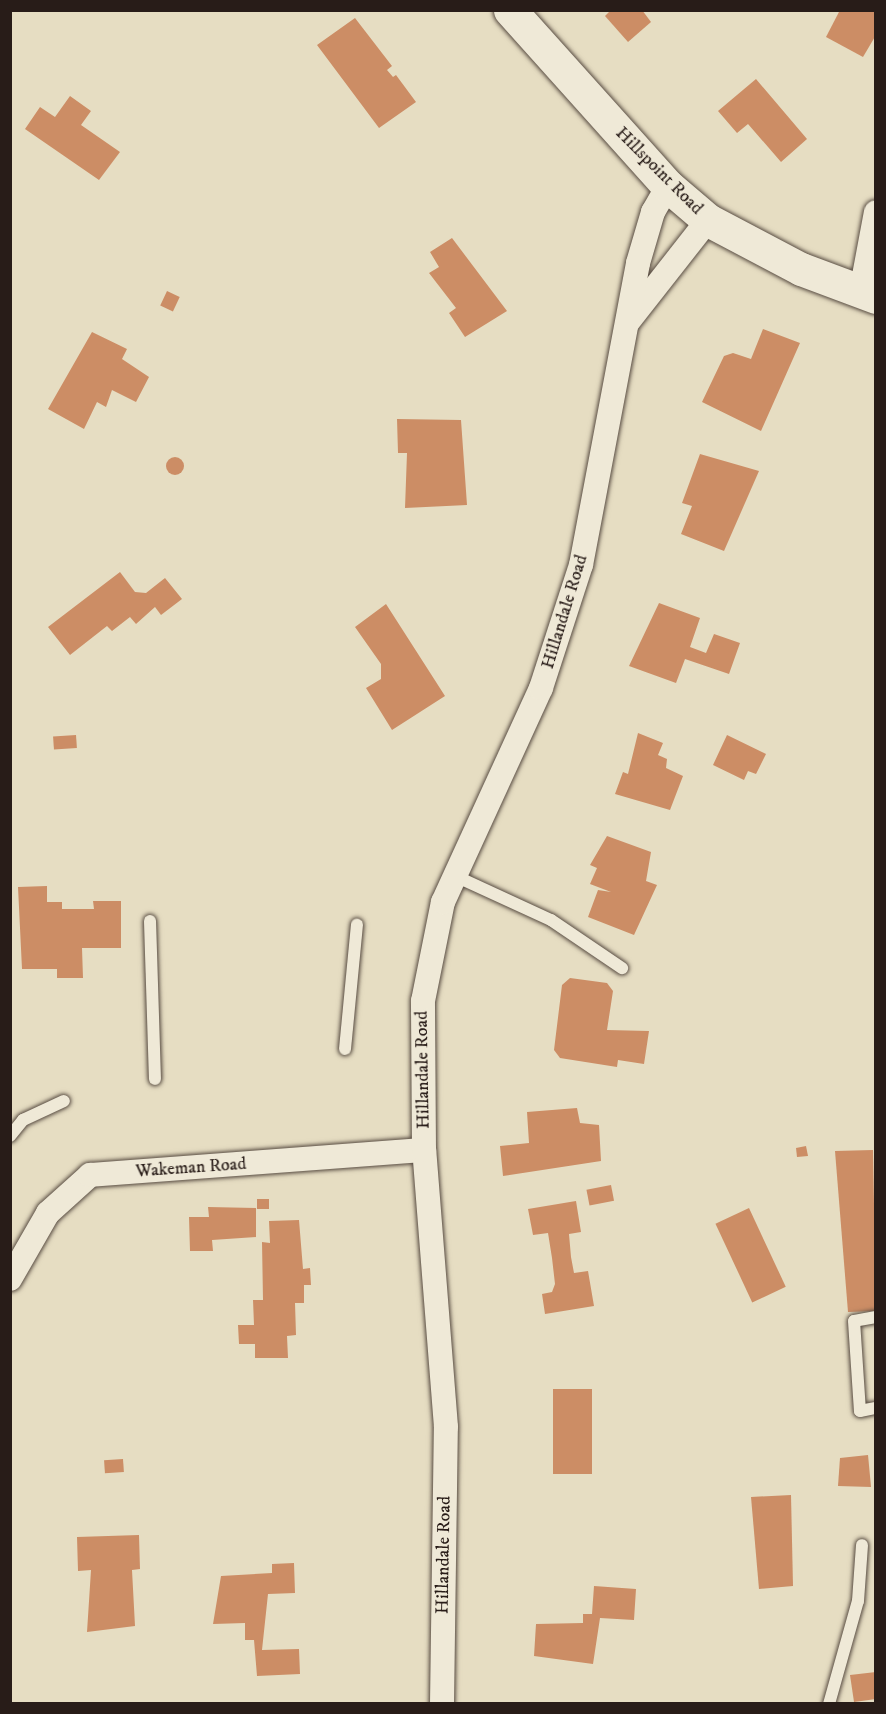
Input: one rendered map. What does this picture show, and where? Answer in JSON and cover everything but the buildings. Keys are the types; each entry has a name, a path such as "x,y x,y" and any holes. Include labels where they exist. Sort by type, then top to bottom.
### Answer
{"street":[{"name":"Hillspoint Road","path":"510,10 668,186 708,220 791,265 868,294"},
{"name":"Hillandale Road","path":"442,1704 446,1427 424,1150 423,1001 434,930 453,875 541,688 581,565 625,326 648,224 668,186"},
{"path":"868,294 876,212"},
{"name":"Hillandale Road","path":"625,326 708,220"},
{"name":"Wakeman Road","path":"10,1280 48,1213 90,1175 424,1150"}],"lane":[{"path":"453,875 551,920 621,968"},
{"path":"150,921 154,1079"},
{"path":"345,1049 357,925"},
{"path":"10,1136 23,1120 64,1101"},
{"path":"876,1317 854,1321 860,1411 876,1408"},
{"path":"829,1704 858,1601 862,1545"}]}
